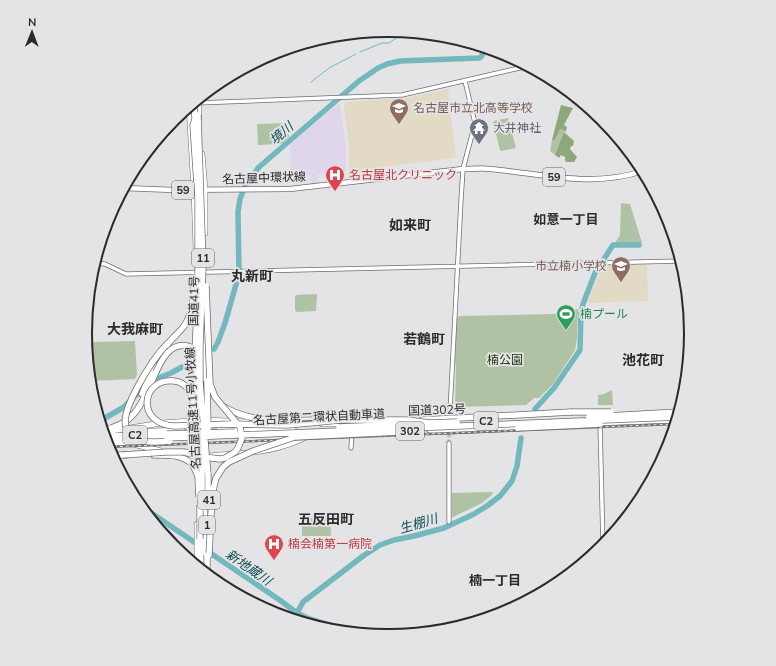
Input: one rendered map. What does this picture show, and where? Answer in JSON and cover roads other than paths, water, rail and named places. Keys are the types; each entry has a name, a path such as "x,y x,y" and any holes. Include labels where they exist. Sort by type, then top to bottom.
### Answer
{"highway":[{"name":"名古屋高速11号小牧線","path":"195,108 195,119 193,124 197,184 198,285 194,355 202,455"},
{"name":"名古屋高速11号小牧線","path":"195,108 203,236 200,364 208,477"},
{"name":"国道41号","path":"196,108 204,190 205,403 202,412 202,455"},
{"name":"国道41号","path":"189,114 197,272 192,362 194,420 208,477 208,561"},
{"path":"198,223 194,288 190,312 184,326 152,361 127,409 125,420 127,428 136,438 145,442 257,438 282,433"},
{"path":"122,455 184,452 211,458 225,458 235,452 240,444 241,433 237,422 215,397 210,384 205,244 203,236"},
{"path":"119,426 133,413 152,368 168,343"},
{"path":"109,431 128,421 138,410 160,362 167,353 172,349 181,346 189,346 203,355 207,367 209,453 204,565"},
{"path":"202,455 197,428 196,422 196,417 194,407 185,385 177,381 166,381 155,385 149,394 148,407 153,418 162,425 189,426 196,425 203,425 210,425 231,424 311,424 336,420"},
{"path":"222,406 237,413 258,419 394,420 448,431 582,426 652,416"},
{"name":"国道302号","path":"219,428 674,411"},
{"path":"422,420 572,412 652,416"},
{"name":"名古屋第二環状自動車道","path":"652,416 673,412"},
{"name":"名古屋第二環状自動車道","path":"113,442 652,416 672,417"},
{"path":"110,432 162,423 219,419 259,423 310,425"},
{"name":"国道302号","path":"220,438 352,433 430,427 671,420"},
{"path":"208,561 211,505 214,482 223,466 236,458 294,437 390,433 430,427"},
{"name":"名古屋第二環状自動車道","path":"110,433 430,427"},
{"path":"110,433 182,430"},
{"path":"114,442 129,443 172,454 202,455 253,452 273,449 295,442 310,435"},
{"path":"113,442 183,439"},
{"path":"122,455 167,455 181,457 188,460 193,465 196,470 199,483 199,537 197,559"},
{"name":"1","path":"200,561 199,537 203,488 202,455"},
{"name":"1","path":"208,477 208,568"}],"main road":[{"name":"名古屋中環状線","path":"130,188 194,190 290,189 464,169 489,169 596,180 624,177 637,173"}],"street":[{"path":"203,102 402,95 519,68"},
{"path":"450,411 457,266 464,169 475,123 465,81"},
{"path":"100,264 105,264 126,274 675,261"},
{"path":"600,414 603,536"},
{"path":"351,448 352,423"},
{"path":"449,443 449,522"}],"waterway":[{"path":"360,52 382,43 389,43 397,37"},
{"name":"境川","path":"214,349 225,323 239,274 238,212 240,199 245,186 259,167 359,81 378,68 400,61 479,58 483,53"},
{"path":"311,82 329,68 356,54"},
{"name":"生棚川","path":"535,409 554,388 580,350 581,313 595,273 613,245 639,245"},
{"name":"境川","path":"105,418 124,407 149,382 182,367"},
{"name":"生棚川","path":"297,613 303,602 363,556 380,545 394,540 444,528 474,514 500,496 512,481 517,466 521,438"},
{"name":"新地蔵川","path":"155,516 305,617"}],"tunnel":[{"path":"182,430 219,428"},
{"path":"449,430 449,443"}],"railway":[{"path":"115,447 669,424"}],"place":[{"name":"名古屋市立北高等学校","path":"399,125"},
{"name":"大井神社","path":"479,145"},
{"name":"名古屋北クリニック","path":"335,192"},
{"name":"市立楠小学校","path":"621,283"},
{"name":"楠プール","path":"566,331"},
{"name":"楠会楠第一病院","path":"274,561"}],"district":[{"name":"如意一丁目","path":"566,219"},
{"name":"如来町","path":"410,225"},
{"name":"丸新町","path":"252,276"},
{"name":"大我麻町","path":"135,329"},
{"name":"若鶴町","path":"424,339"},
{"name":"池花町","path":"643,360"},
{"name":"五反田町","path":"326,519"},
{"name":"楠一丁目","path":"495,580"}],"park label":[{"name":"楠公園","path":"505,360"}]}
